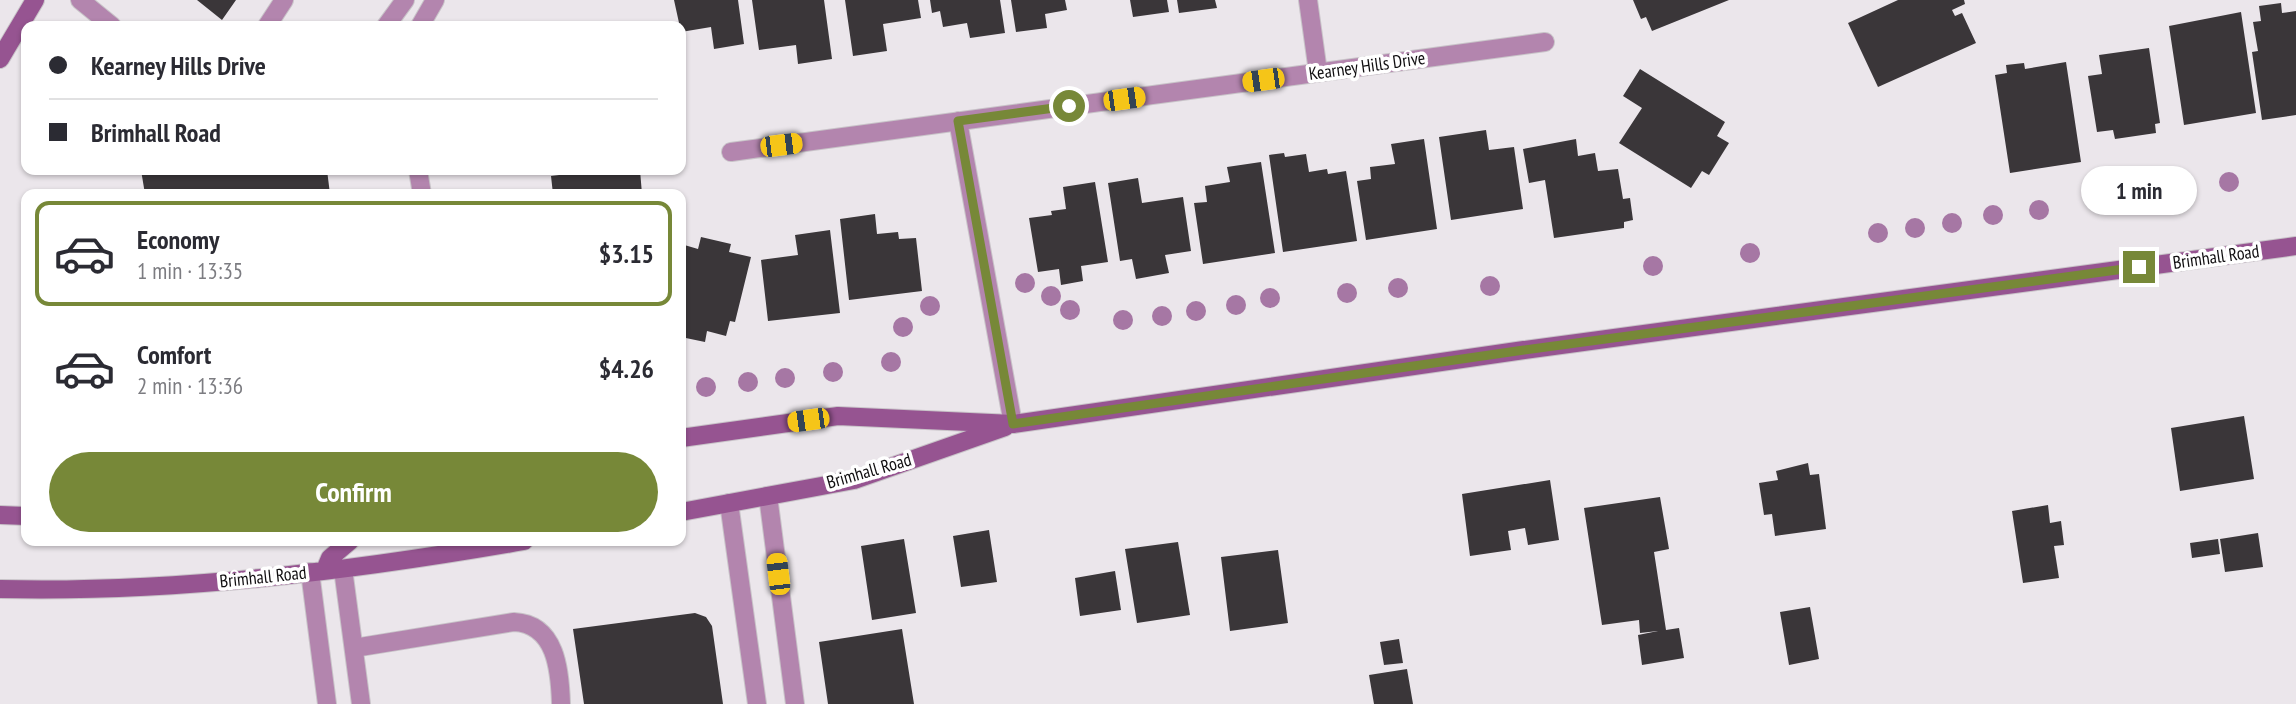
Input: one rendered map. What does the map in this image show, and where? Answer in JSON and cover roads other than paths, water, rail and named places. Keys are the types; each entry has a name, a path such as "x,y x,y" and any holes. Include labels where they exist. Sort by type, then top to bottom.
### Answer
{"street":[{"path":"23,21 35,0"},
{"path":"80,0 106,21"},
{"path":"270,21 284,0"},
{"path":"390,21 405,0"},
{"path":"423,21 435,0"},
{"path":"1308,0 1318,72"},
{"path":"0,59 21,24"},
{"name":"Kearney Hills Drive","path":"731,152 1545,41"},
{"path":"958,121 1013,424"},
{"name":"Brimhall Road","path":"686,437 838,416 1013,424 1524,350 2296,246"},
{"name":"Brimhall Road","path":"686,511 854,480 1013,424"},
{"path":"768,496 795,704"},
{"path":"729,503 757,704"},
{"path":"0,515 21,516"},
{"path":"327,704 326,570 331,558 344,546"},
{"name":"Brimhall Road","path":"0,589 61,591 326,570 490,546"},
{"path":"326,570 354,648 361,704"},
{"path":"354,648 514,622 528,623 550,643 557,662 561,704"}]}
